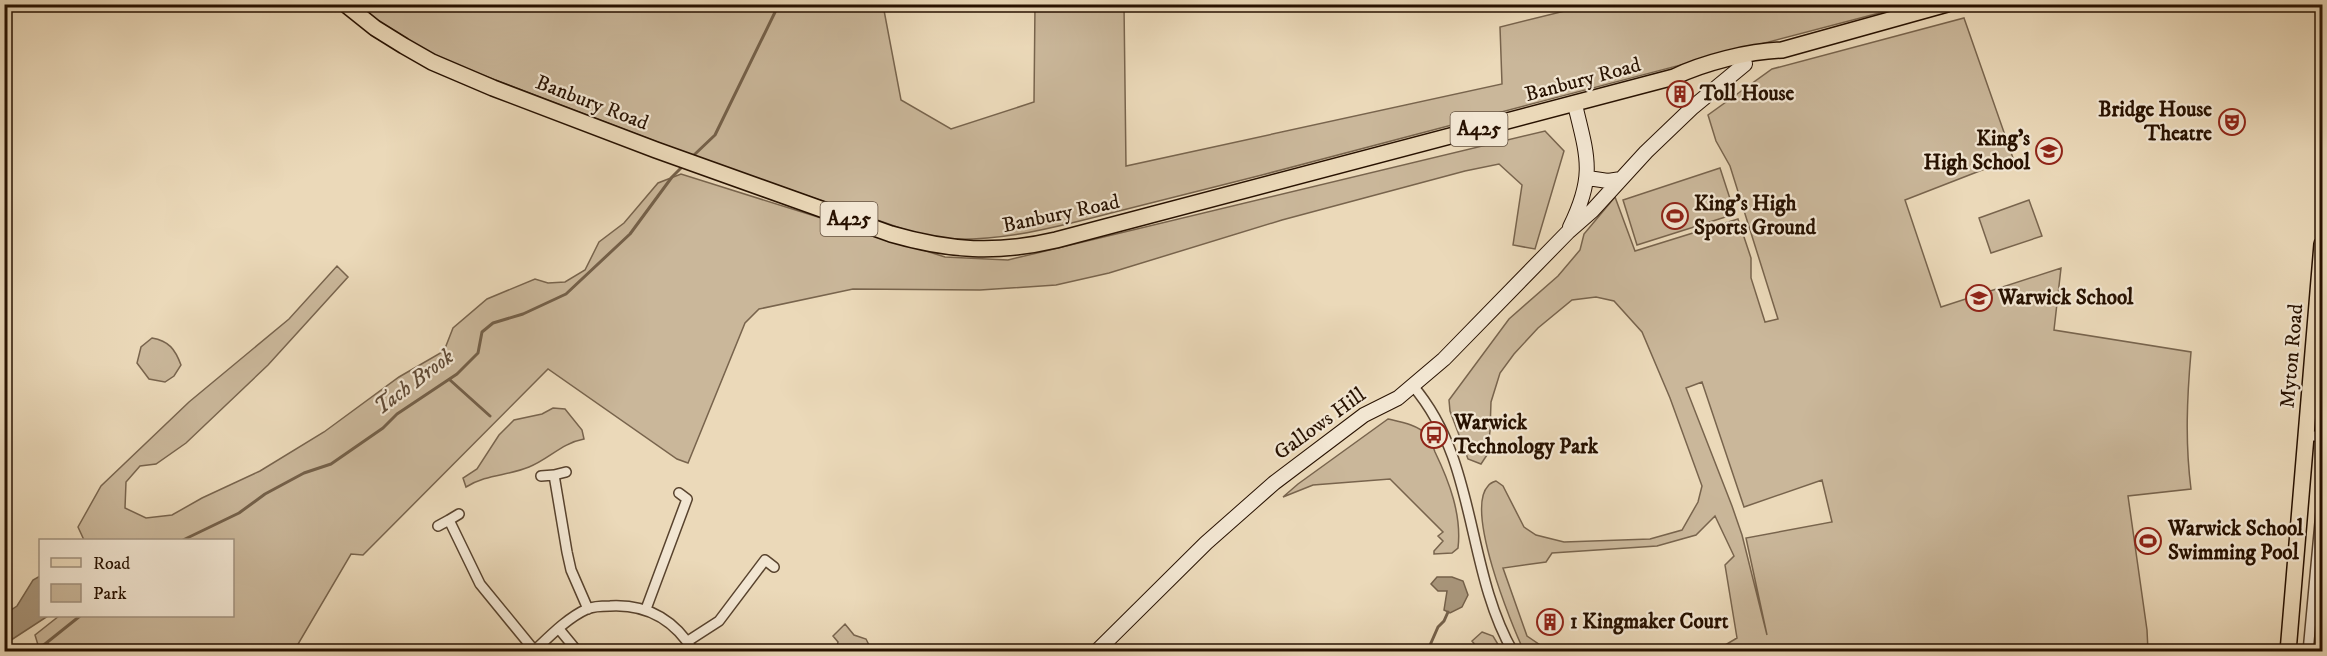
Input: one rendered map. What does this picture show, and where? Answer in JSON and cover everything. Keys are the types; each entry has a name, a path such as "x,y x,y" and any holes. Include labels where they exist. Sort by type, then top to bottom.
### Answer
{"main road":[{"name":"Banbury Road","path":"345,4 375,28 432,62 493,88 656,150 891,234 931,245 970,250 1004,249 1048,242 1575,105 1674,77 1689,70 1762,51 1782,50 1947,4"},
{"name":"Banbury Road","path":"1674,77 1697,77 1767,59 1782,50"},
{"name":"Myton Road","path":"2288,651 2322,244"}],"street":[{"name":"Gallows Hill","path":"1096,651 1206,543 1332,434 1398,398 1461,344 1568,232 1592,211 1646,152 1693,107 1745,64"},
{"name":"Gallows Hill","path":"1568,232 1588,178 1587,156 1575,105"},
{"path":"1588,178 1608,181 1621,179"},
{"path":"1413,386 1446,437 1461,480 1493,611 1513,651"},
{"name":"Myton Road","path":"2306,435 2322,437"},
{"path":"541,476 566,472"},
{"path":"554,475 571,570 588,609"},
{"path":"646,609 683,496 697,504"},
{"path":"2308,651 2322,501"},
{"path":"438,526 459,514"},
{"path":"449,520 480,584 534,651 588,609 620,605 646,609 673,625 694,651"},
{"path":"755,554 774,567"},
{"path":"688,641 719,621 765,560"},
{"path":"560,629 578,651"}],"green space":[{"path":"358,5 883,5 901,100 951,129 1034,102 1035,5 1124,5 1126,166 1502,84 1500,27 1589,5 1910,5 1071,223 1002,237 954,239 929,238 704,160 464,68 409,41"},
{"path":"1964,18 2013,158 1905,200 1941,307 2061,268 2054,330 2191,352 2187,420 2191,489 2128,496 2148,651 1715,651 1737,638 1725,565 1734,556 1715,516 1696,535 1657,546 1552,553 1546,562 1503,568 1527,636 1549,651 1524,651 1501,593 1486,542 1482,499 1490,484 1496,481 1503,486 1524,527 1536,535 1564,542 1650,539 1682,530 1698,502 1702,486 1670,398 1642,332 1614,301 1596,297 1572,300 1538,328 1514,354 1500,373 1491,402 1487,455 1481,464 1468,459 1450,411 1449,400 1509,319 1558,276 1580,250 1584,234 1615,197 1635,251 1738,219 1751,258 1751,278 1765,322 1778,319 1730,166 1716,141 1708,115 1772,69","holes":["1702,382 1744,507 1822,480 1832,522 1746,538 1767,635 1742,535 1686,388"]},
{"path":"1545,131 1564,151 1535,249 1513,245 1522,185 1499,164 1282,220 1109,273 1056,285 980,290 853,289 759,309 745,323 688,463 677,459 548,369 363,555 351,554 294,651 36,651 49,644 38,645 35,635 58,617 234,617 234,539 84,539 78,527 101,486 189,402 289,319 337,266 348,277 268,365 186,443 156,464 140,466 126,482 125,508 146,518 172,515 260,471 324,432 399,377 444,351 453,328 487,299 535,279 548,283 565,282 585,270 599,242 624,223 658,183 681,174 945,257 1008,260"},
{"path":"1720,168 1735,214 1637,245 1623,200"},
{"path":"2029,200 2042,236 1991,253 1979,218"},
{"path":"152,338 163,341 171,347 181,365 174,376 165,382 149,379 137,363 141,347"},
{"path":"553,408 565,409 582,430 584,439 569,444 529,467 482,480 466,487 463,478 477,469 499,435 514,420 542,414"},
{"path":"1388,419 1419,429 1431,441 1449,486 1456,511 1458,548 1452,553 1434,554 1443,541 1438,536 1443,532 1390,479 1313,485 1283,497"},
{"path":"845,624 854,635 866,639 872,651 836,651 838,642 833,636"},
{"path":"1482,632 1493,636 1502,651 1480,651 1472,641"}],"shaded area":[{"path":"39,577 39,617 46,617 5,644 5,614 17,606 33,580"},
{"path":"1437,577 1452,577 1463,581 1468,595 1462,607 1450,613 1444,610 1447,591 1438,591 1431,584"}],"waterway":[{"name":"Tach Brook","path":"694,155 715,135 779,4"},
{"name":"Tach Brook","path":"185,539 239,513 265,494 304,473 331,464 383,428 397,414 457,374 478,353 482,332 493,323 523,314 566,294 630,234 682,167"},
{"path":"450,380 490,416"},
{"path":"1427,652 1438,627 1448,612"},
{"name":"Tach Brook","path":"35,652 79,617"}],"place":[{"name":"Toll House","path":"1680,94"},
{"name":"Bridge House Theatre","path":"2232,122"},
{"name":"King's High School","path":"2049,151"},
{"name":"King's High Sports Ground","path":"1675,216"},
{"name":"Warwick School","path":"1979,298"},
{"name":"Warwick Technology Park","path":"1434,435"},
{"name":"Warwick School Swimming Pool","path":"2148,541"},
{"name":"1 Kingmaker Court","path":"1550,622"}]}
